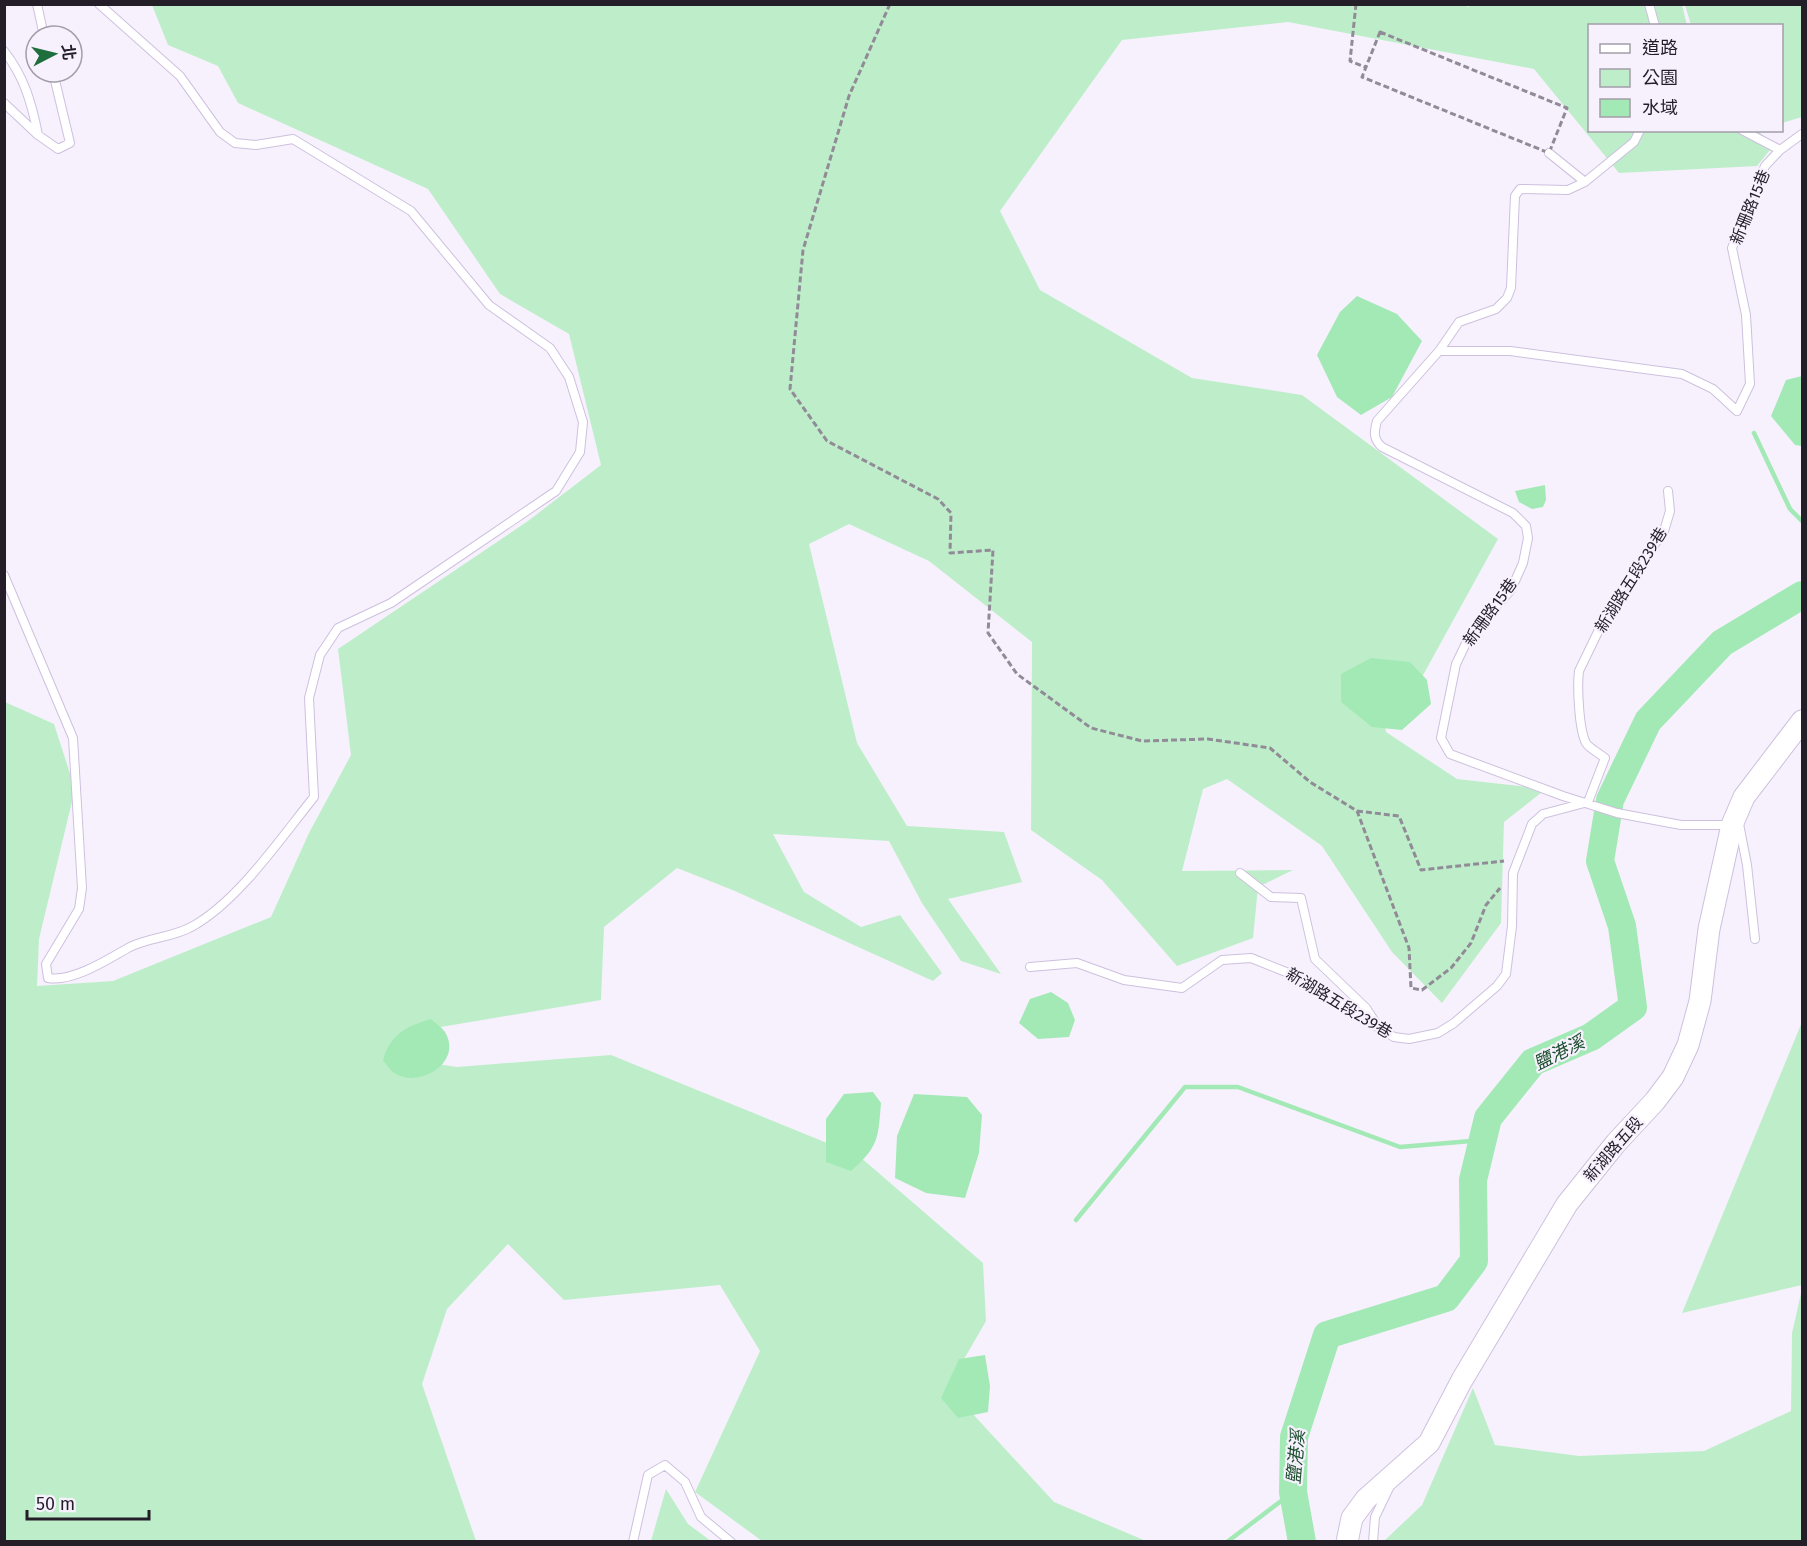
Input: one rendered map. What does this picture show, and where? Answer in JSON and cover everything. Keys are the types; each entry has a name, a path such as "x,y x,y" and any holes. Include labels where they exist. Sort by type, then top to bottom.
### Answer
{"street":[{"name":"新湖路五段","path":"1347,1542 1352,1518 1366,1499 1429,1443 1462,1380 1567,1204 1616,1143 1656,1101 1672,1077 1688,1045 1700,1001 1709,929 1735,820 1744,797 1803,721"}],"lane":[{"path":"37,4 41,24"},
{"path":"4,575 73,738 82,888 79,909 46,964 48,978 57,980 103,963 130,946 190,928 217,911 314,797 309,698 320,655 338,628 391,603 556,491 580,452 583,423 569,377 550,348 489,305 411,211 294,139 256,145 235,143 220,132 180,76 99,4"},
{"path":"1650,4 1655,24"},
{"path":"4,51 19,70 33,110 38,135"},
{"path":"4,103 38,135 58,149 70,142 56,84"},
{"name":"新珊路15巷","path":"1640,132 1634,142 1585,182 1568,190 1520,189 1515,196 1511,288 1507,298 1496,309 1459,322 1439,351 1377,421 1374,432 1376,441 1513,513 1526,526 1528,538 1523,563 1511,590 1470,635 1456,664 1441,738 1450,754 1563,796 1617,813 1681,825 1735,820"},
{"path":"1746,132 1780,150"},
{"name":"新珊路15巷","path":"1439,351 1510,351 1682,374 1713,389 1724,402 1737,411 1750,384 1746,315 1732,248 1765,166 1780,150 1803,134"},
{"path":"1549,153 1585,182"},
{"name":"新湖路五段239巷","path":"1030,967 1077,963 1124,980 1182,988 1222,960 1251,958 1291,974 1394,1037 1409,1039 1438,1033 1454,1023 1497,986 1506,974 1512,926 1514,873 1532,824 1543,814 1588,802 1605,758 1587,745 1584,736 1578,682 1579,671 1610,609 1664,531 1670,511 1668,491"},
{"path":"1735,820 1747,866 1755,939"},
{"path":"1240,873 1271,897 1301,898 1315,959 1366,1008 1380,1030"},
{"path":"633,1542 648,1475 665,1465 685,1482 700,1517 731,1542"},
{"path":"1373,1542 1375,1517 1396,1474"}],"path":[{"path":"890,4 849,96 803,250 790,389 827,441 938,499 951,513 950,553 993,550 988,633 1017,674 1091,728 1142,741 1208,739 1270,748 1310,782 1357,811 1399,816 1421,870 1518,860"},
{"path":"1356,4 1350,61 1365,67"},
{"path":"1380,32 1567,108 1549,153 1362,77 1380,32"},
{"path":"1357,811 1409,948 1411,988 1422,990 1451,968 1471,943 1486,905 1514,873"}],"green space":[{"path":"1463,4 1468,7 1472,4 1682,5 1687,24 1588,24 1588,132 1759,132 1774,145 1757,166 1619,173 1534,69 1288,22 1122,40 1000,211 1040,290 1192,378 1302,395 1498,539 1422,677 1379,687 1386,732 1457,779 1546,789 1504,822 1501,923 1442,1003 1392,952 1322,846 1227,779 1203,789 1182,871 1293,870 1258,887 1253,938 1177,966 1102,880 1031,830 1032,642 929,561 849,524 809,544 857,743 907,826 1004,832 1022,882 948,899 1001,974 961,961 922,903 889,841 773,834 804,892 861,927 900,915 942,973 933,981 735,891 677,868 604,927 601,1000 417,1031 404,1059 457,1067 611,1055 859,1156 983,1263 986,1321 948,1387 1054,1502 1146,1541 762,1541 695,1492 760,1351 720,1285 564,1300 508,1244 447,1309 422,1384 476,1541 5,1542 5,702 54,724 75,789 39,939 37,986 113,981 271,917 309,833 351,755 338,649 528,521 601,465 569,334 500,294 428,189 238,103 218,66 168,45 152,5"},
{"path":"1685,5 1802,5 1802,117 1783,123 1783,24 1691,24"},
{"path":"1802,1022 1802,1285 1682,1313"},
{"path":"1802,1289 1802,1541 1384,1541 1422,1505 1473,1388 1495,1445 1579,1456 1704,1451 1791,1411 1792,1333"},
{"path":"666,1489 688,1524 711,1541 651,1541"}],"water":[{"path":"1357,296 1397,314 1422,341 1392,397 1361,415 1337,397 1317,355 1340,312"},
{"path":"1802,376 1802,446 1795,445 1771,416 1786,380"},
{"path":"1545,485 1546,500 1543,507 1532,509 1519,502 1515,491"},
{"path":"1371,658 1410,662 1427,680 1431,704 1402,730 1372,727 1341,702 1341,674"},
{"path":"1051,992 1068,1003 1075,1020 1069,1037 1038,1039 1019,1023 1030,999"},
{"path":"431,1019 444,1030 449,1043 444,1062 437,1070 417,1078 394,1073 383,1060 390,1044 407,1028"},
{"path":"873,1092 881,1103 878,1134 872,1148 851,1171 826,1162 826,1119 844,1094"},
{"path":"914,1094 967,1097 982,1115 979,1153 965,1198 926,1193 895,1178 897,1136"},
{"path":"985,1355 990,1386 988,1412 958,1418 941,1398 959,1359"}],"waterway":[{"path":"1754,433 1790,509 1802,521"},
{"name":"鹽港溪","path":"1302,1542 1293,1492 1294,1437 1327,1335 1446,1298 1474,1261 1473,1180 1488,1118 1533,1062 1591,1037 1633,1007 1622,926 1600,861 1610,800 1648,721 1722,643 1802,595"},
{"path":"1076,1220 1185,1087 1238,1087 1400,1147 1483,1140"},
{"path":"1227,1542 1293,1492"}]}
